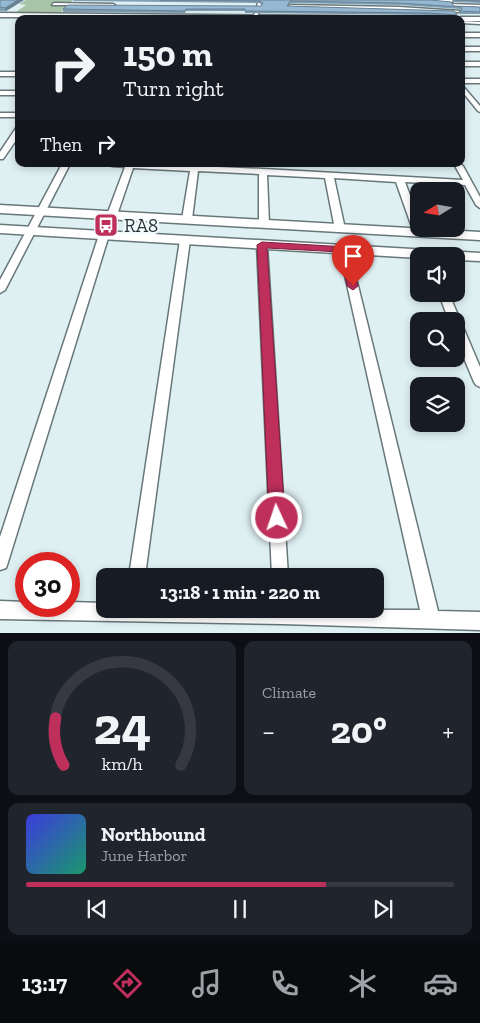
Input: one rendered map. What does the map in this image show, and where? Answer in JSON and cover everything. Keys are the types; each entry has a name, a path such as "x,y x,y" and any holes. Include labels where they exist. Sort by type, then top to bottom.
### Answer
{"street":[{"path":"0,14 41,15 60,0"},
{"path":"110,5 116,0"},
{"path":"291,0 289,8 327,6 458,11"},
{"path":"327,0 327,6"},
{"path":"362,0 364,7"},
{"path":"396,0 402,15"},
{"path":"424,0 480,6"},
{"path":"452,2 460,15"},
{"path":"250,6 260,3"},
{"path":"256,15 260,3"},
{"path":"54,4 119,5"},
{"path":"465,20 480,21"},
{"path":"465,35 480,35"},
{"path":"465,48 480,48"},
{"path":"465,64 480,64"},
{"path":"0,74 15,74"},
{"path":"465,81 480,81"},
{"path":"465,90 476,100 480,110"},
{"path":"0,93 15,93"},
{"path":"0,114 15,115"},
{"path":"0,157 15,135"},
{"path":"0,140 11,140"},
{"path":"0,290 64,167"},
{"path":"112,215 129,167"},
{"path":"173,167 468,183"},
{"path":"460,167 480,205"},
{"path":"187,218 194,168"},
{"path":"263,172 264,224"},
{"path":"328,176 340,229"},
{"path":"400,180 410,208"},
{"path":"0,209 187,218 410,233"},
{"path":"0,229 410,254"},
{"path":"0,562 104,235"},
{"path":"465,235 480,236"},
{"path":"138,568 185,240"},
{"path":"262,245 280,568"},
{"path":"344,249 430,620"},
{"path":"465,256 480,257"},
{"path":"465,345 480,382"},
{"path":"0,610 96,610"},
{"path":"384,618 480,621"}],"green space":[{"path":"26,0 73,0 58,15 13,14 26,5 19,4"}],"building":[{"path":"0,0 18,0 5,8 0,7"},
{"path":"160,0 431,0 451,2 454,6 480,7 480,12 460,11 461,7 400,3 290,1 287,6 454,11 457,15 245,11 245,9 186,9 185,11 63,9 68,5 261,6 263,3 259,1"}],"place":[{"name":"RA8","path":"106,225"}],"route":[{"path":"277,518 262,245 344,249 353,286"}]}
